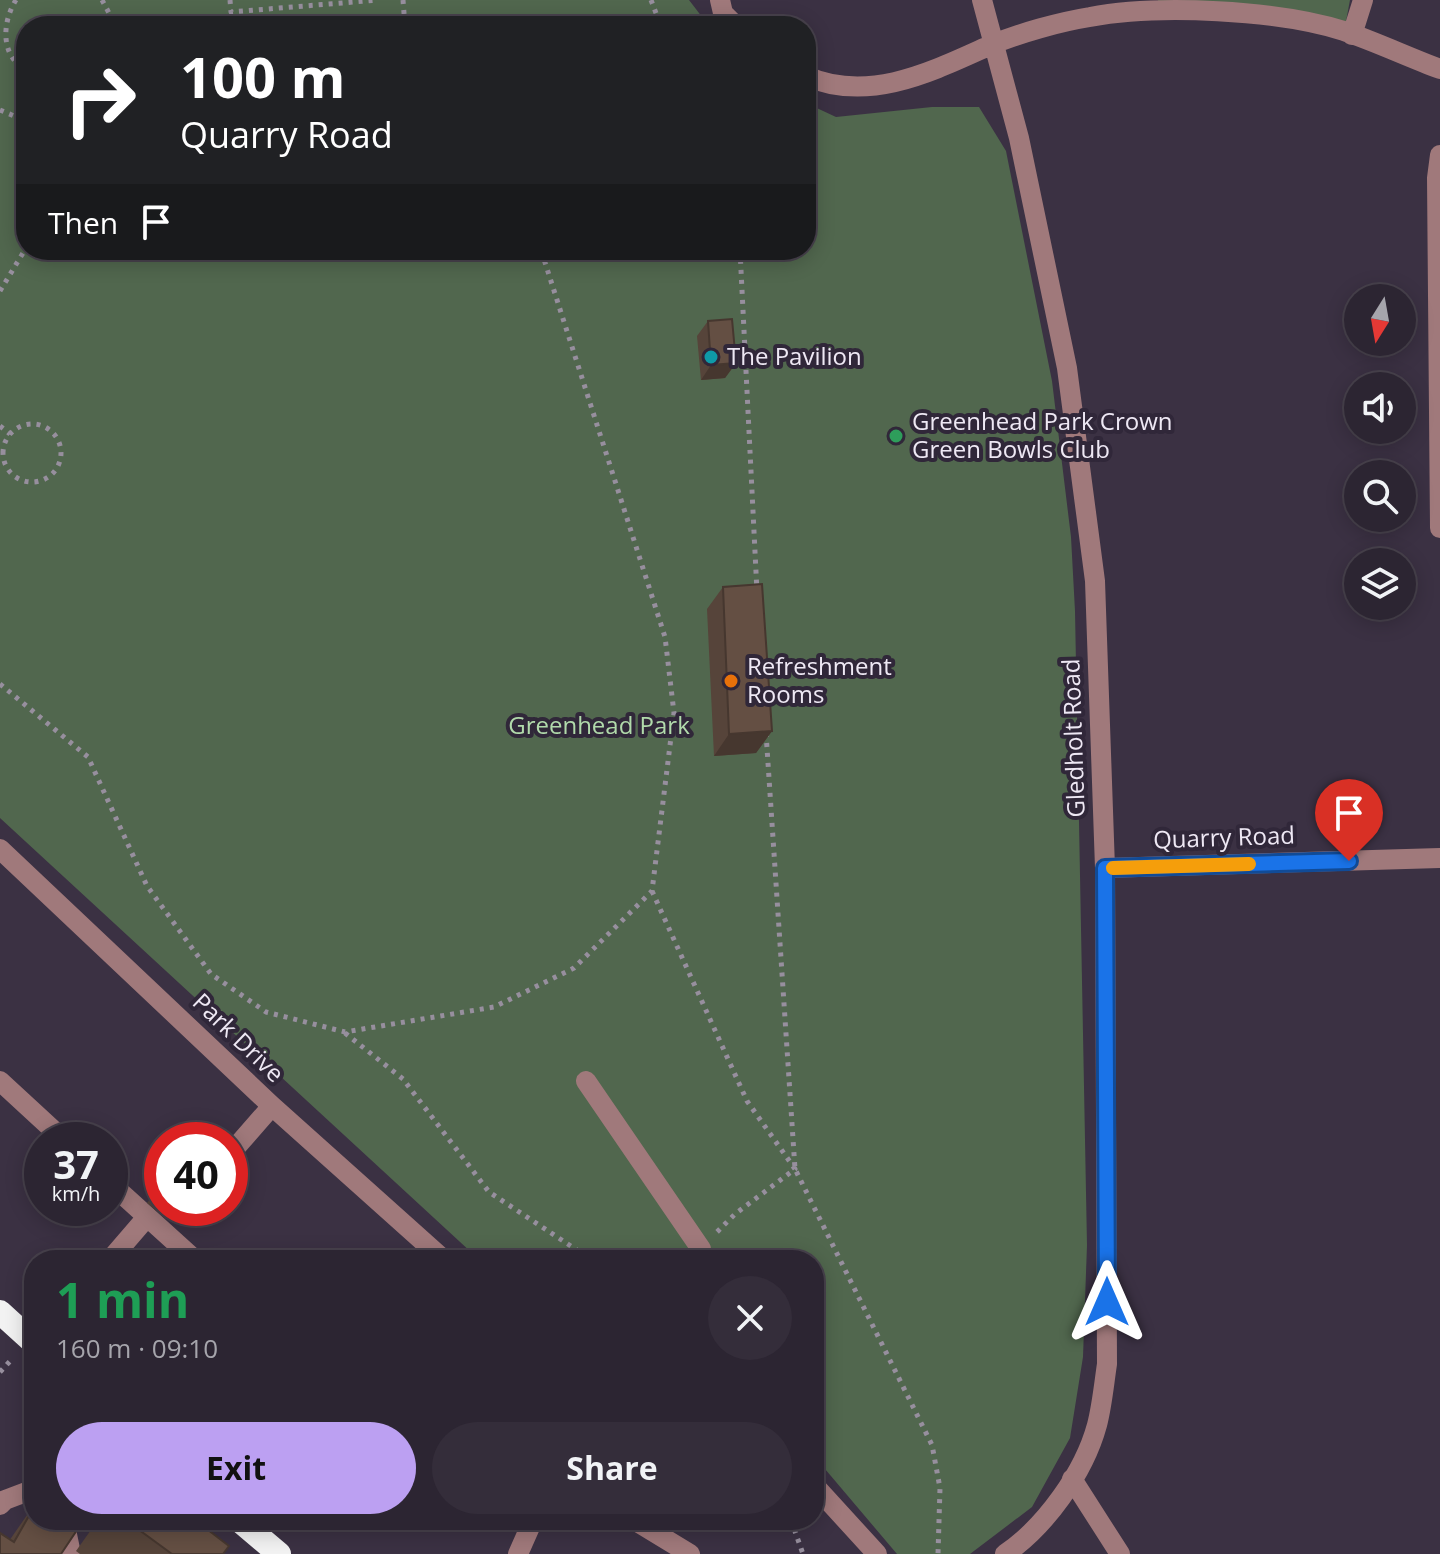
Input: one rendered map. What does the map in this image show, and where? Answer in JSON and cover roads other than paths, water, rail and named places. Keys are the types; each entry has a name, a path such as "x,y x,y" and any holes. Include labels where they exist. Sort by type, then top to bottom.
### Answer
{"highway":[{"path":"0,1312 24,1334"},
{"path":"251,1530 279,1554"}],"street":[{"name":"Gledholt Road","path":"982,0 1019,138 1067,368 1095,581 1105,868 1107,1364 1097,1427 1072,1479 1036,1529 1007,1554"},
{"path":"1352,35 1363,0"},
{"path":"816,80 866,89 945,67 994,44 1090,17 1157,11 1283,9 1440,69"},
{"path":"1440,155 1437,178 1440,528"},
{"name":"Park Drive","path":"0,849 272,1106 433,1250"},
{"name":"Quarry Road","path":"1105,868 1440,858"},
{"path":"0,1081 44,1122"},
{"path":"586,1081 693,1250"},
{"path":"248,1133 272,1106"},
{"path":"128,1200 144,1214"},
{"path":"119,1250 144,1220"},
{"path":"157,1226 184,1250"},
{"path":"1072,1479 1120,1554"},
{"path":"0,1505 24,1493"},
{"path":"824,1496 877,1554"},
{"path":"66,1530 71,1554"},
{"path":"518,1554 529,1530"},
{"path":"653,1530 690,1554"}],"place":[{"name":"The Pavilion","path":"711,357"},
{"name":"Greenhead Park Crown Green Bowls Club","path":"896,436"},
{"name":"Refreshment Rooms","path":"731,681"}],"park label":[{"name":"Greenhead Park","path":"599,726"}]}
